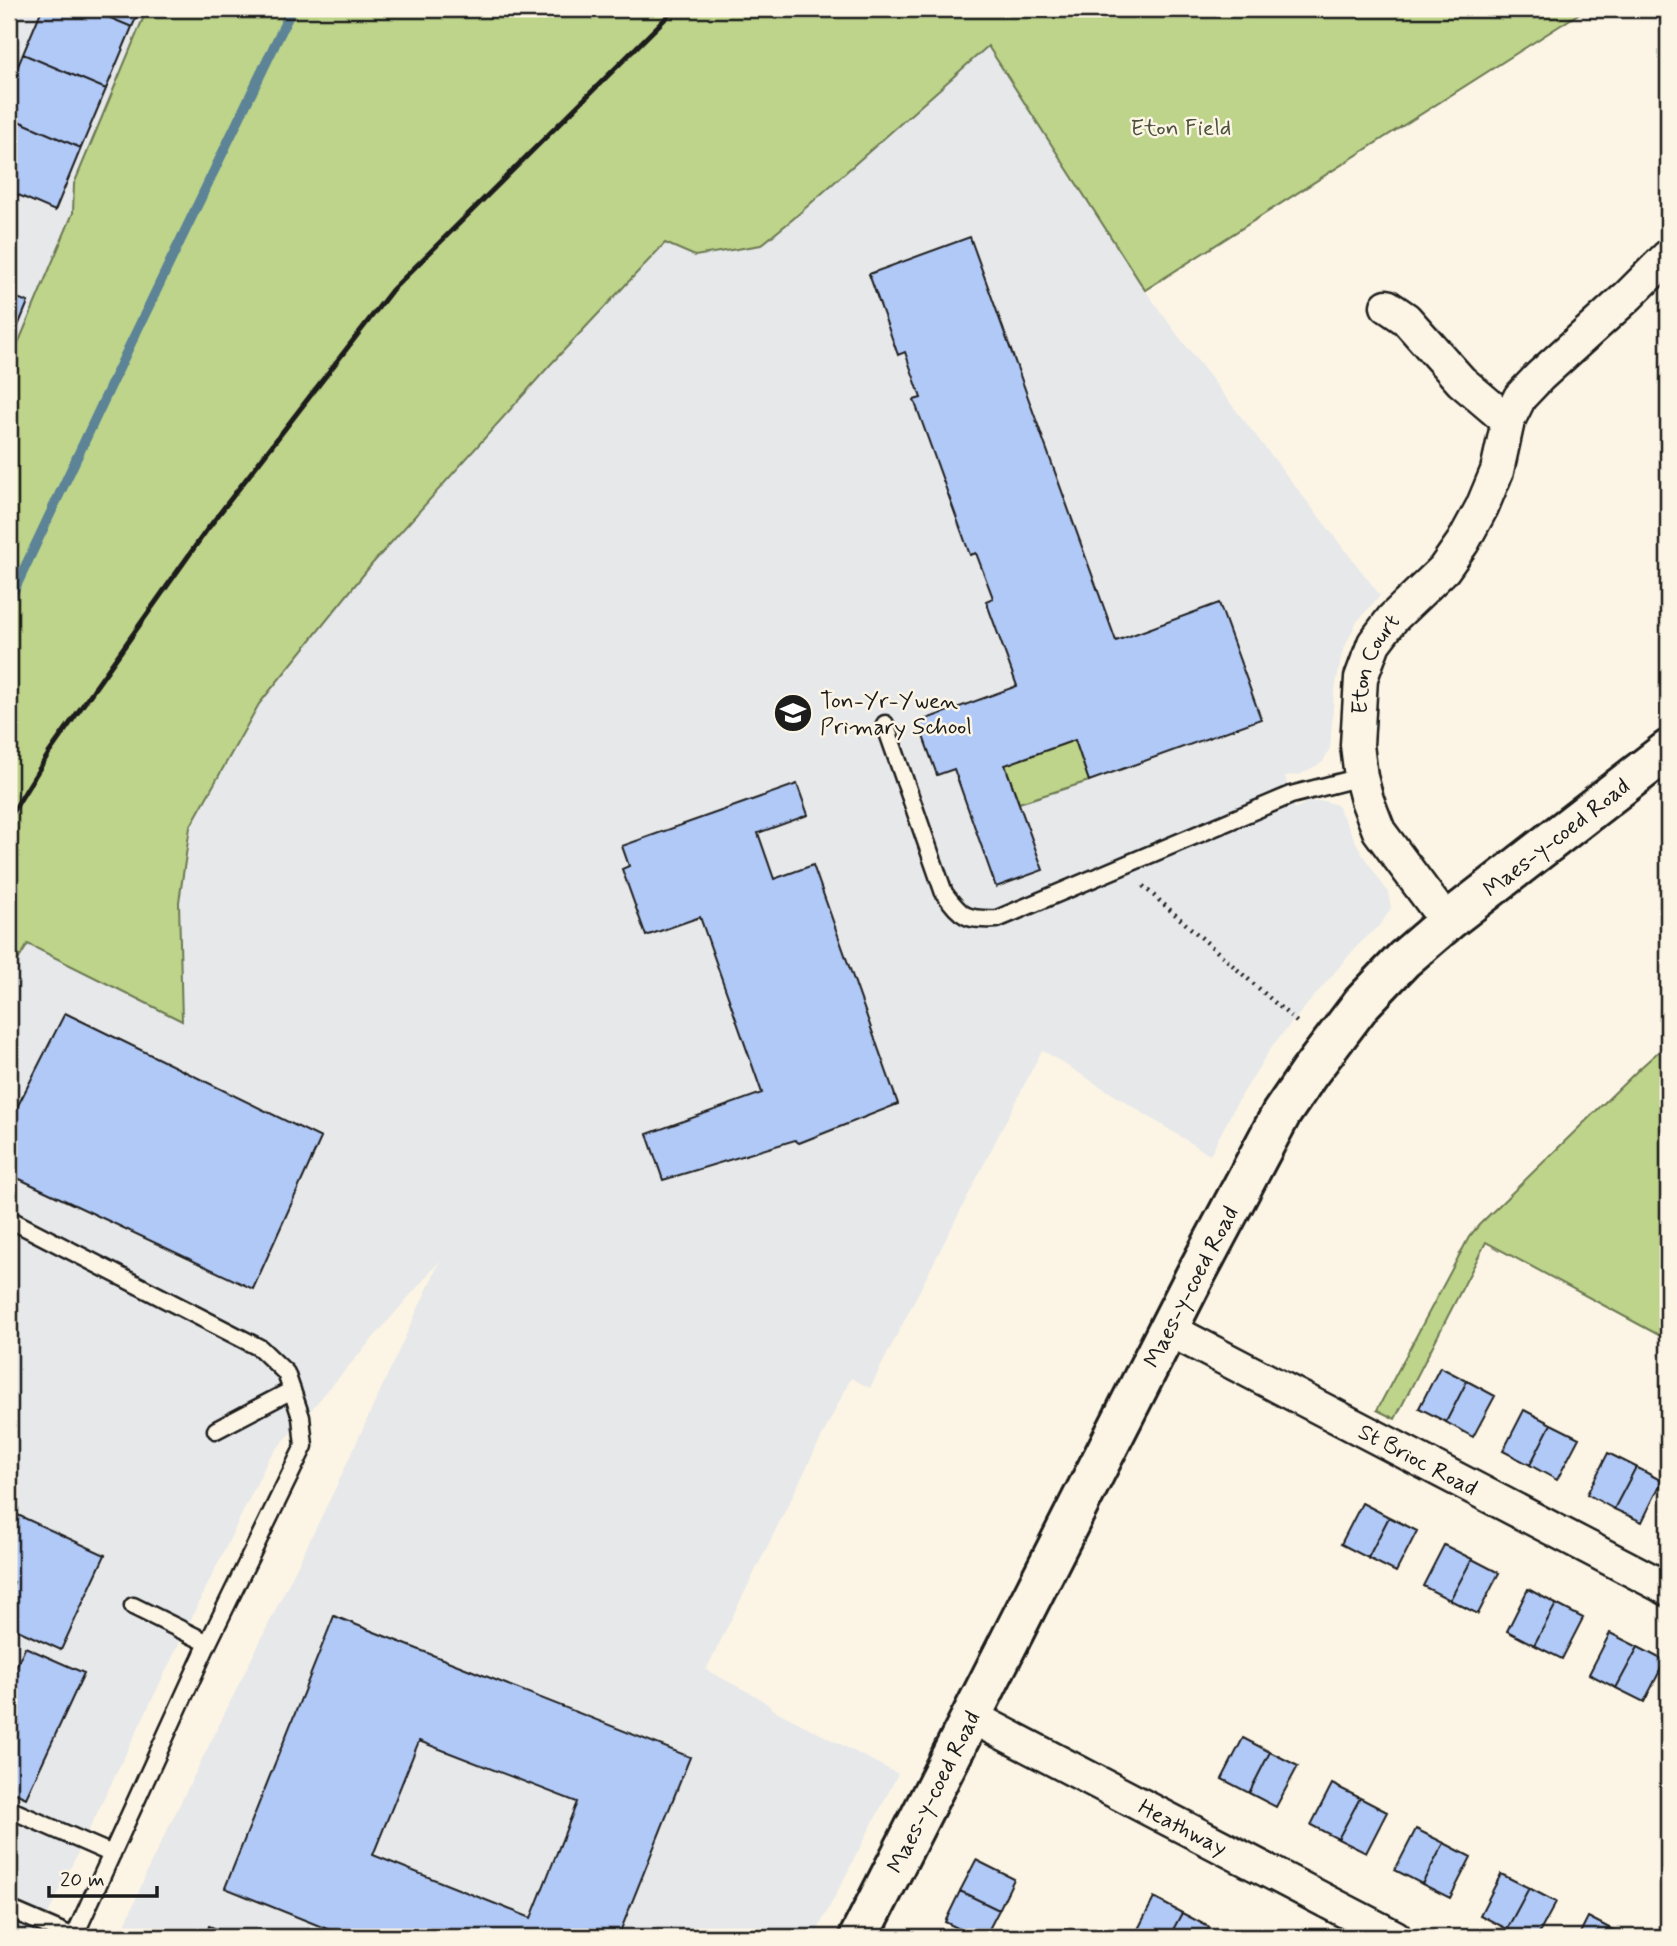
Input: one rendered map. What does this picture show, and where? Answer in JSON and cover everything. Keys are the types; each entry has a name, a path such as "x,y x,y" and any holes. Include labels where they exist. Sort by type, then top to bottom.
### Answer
{"street":[{"name":"Eton Court","path":"1448,921 1378,831 1361,777 1357,745 1361,678 1374,643 1393,618 1444,569 1463,542 1497,471 1508,421 1520,397 1668,256"},
{"path":"1387,306 1406,318 1461,381 1508,421"},
{"name":"Maes-y-coed Road","path":"859,1937 1168,1329 1281,1114 1309,1073 1385,978 1448,921 1668,750"},
{"name":"St Brioc Road","path":"1168,1329 1668,1589"},
{"name":"Heathway","path":"972,1717 1395,1937"}],"lane":[{"path":"885,724 944,893 957,910 974,919 997,919 1291,796 1361,777"},
{"path":"9,1219 260,1348 286,1373 301,1417 304,1446 208,1643 74,1937 9,1909"},
{"path":"216,1430 292,1390"},
{"path":"133,1606 208,1643"},
{"path":"9,1809 112,1854"}],"path":[{"path":"1122,867 1299,1024"}],"shaded area":[{"path":"9,9 147,9 74,184 73,213 9,365"},
{"name":"Ton-Yr-Ywen Primary School","path":"988,46 1145,290 1380,595 1356,623 1342,653 1334,695 1330,748 1323,762 1299,775 1285,776 1295,809 1307,802 1324,801 1337,805 1362,854 1388,892 1391,908 1381,924 1357,946 1272,1046 1235,1106 1210,1155 1042,1050 870,1388 851,1378 706,1670 758,1697 776,1711 898,1774 814,1937 120,1937 149,1867 336,1487 440,1261 269,1458 37,1937 9,1937 9,975 28,944 182,1020 179,902 190,827 259,704 372,564 550,365 665,243 696,256 761,245"}],"green space":[{"name":"Eton Field","path":"147,9 1586,9 1145,290 988,46 761,245 695,256 665,243 550,365 372,564 259,704 190,827 179,902 182,1021 28,944 9,975 9,365 73,213 74,184"},
{"path":"1075,740 1089,781 1019,803 1005,765"},
{"path":"1668,1043 1668,1340 1486,1242 1395,1419 1377,1410 1469,1237"}],"building":[{"path":"42,9 89,9 132,27 106,89 23,54"},
{"path":"89,9 140,9 132,27"},
{"path":"23,54 106,89 81,148 9,117 9,87"},
{"path":"9,117 81,148 55,211 9,191"},
{"path":"970,237 1116,641 1219,603 1261,719 1089,781 1075,740 1005,765 1043,870 996,887 954,769 937,775 918,722 1017,686 986,601 993,598 976,553 970,555 914,400 921,398 905,352 898,355 869,274"},
{"path":"9,295 28,302 9,348"},
{"path":"797,784 808,815 758,833 774,879 813,865 898,1104 799,1143 795,1140 663,1180 647,1134 762,1093 700,917 646,936 622,869 629,866 622,846"},
{"path":"65,1013 321,1138 253,1289 9,1174 9,1123"},
{"path":"1440,1367 1467,1381 1446,1422 1419,1408"},
{"path":"1467,1381 1495,1396 1473,1437 1446,1422"},
{"path":"1524,1410 1551,1424 1530,1465 1503,1451"},
{"path":"1551,1424 1579,1438 1557,1480 1530,1465"},
{"path":"1608,1453 1636,1467 1614,1509 1587,1494"},
{"path":"1636,1467 1662,1481 1642,1522 1614,1509"},
{"path":"1362,1503 1389,1517 1368,1558 1341,1544"},
{"path":"9,1511 105,1555 61,1650 9,1626 9,1593 14,1582 9,1580"},
{"path":"1389,1517 1417,1531 1396,1572 1368,1558"},
{"path":"1444,1545 1472,1559 1450,1600 1423,1586"},
{"path":"1472,1559 1499,1573 1478,1614 1450,1600"},
{"path":"1528,1589 1556,1604 1534,1645 1507,1631"},
{"path":"1556,1604 1583,1618 1562,1659 1534,1645"},
{"path":"334,1616 690,1757 618,1937 347,1937 225,1888","holes":["419,1741 577,1802 531,1918 373,1855"]},
{"path":"1610,1633 1638,1647 1616,1688 1589,1674"},
{"path":"25,1647 84,1673 26,1798 9,1790 9,1683"},
{"path":"1638,1647 1665,1661 1644,1702 1616,1688"},
{"path":"1243,1738 1270,1752 1249,1793 1222,1779"},
{"path":"1270,1752 1298,1766 1276,1807 1249,1793"},
{"path":"1332,1784 1360,1798 1338,1839 1311,1825"},
{"path":"1360,1798 1387,1812 1366,1853 1338,1839"},
{"path":"1416,1829 1444,1843 1422,1884 1395,1870"},
{"path":"1444,1843 1471,1857 1450,1898 1422,1884"},
{"path":"976,1860 1014,1879 999,1910 960,1891"},
{"path":"1501,1874 1529,1888 1507,1929 1480,1915"},
{"path":"1529,1888 1556,1902 1537,1937 1523,1937 1507,1929"},
{"path":"960,1891 999,1910 985,1937 976,1937 945,1922"},
{"path":"1154,1898 1182,1913 1169,1937 1134,1937"},
{"path":"1182,1913 1209,1927 1204,1937 1169,1937"},
{"path":"1588,1917 1615,1931 1612,1937 1578,1937"},
{"path":"209,1926 237,1937 205,1937"}],"waterway":[{"path":"9,601 292,9"}],"railway":[{"path":"9,818 49,753 206,531 392,290 675,9"}],"place":[{"name":"Ton-Yr-Ywen Primary School","path":"793,713"}]}
